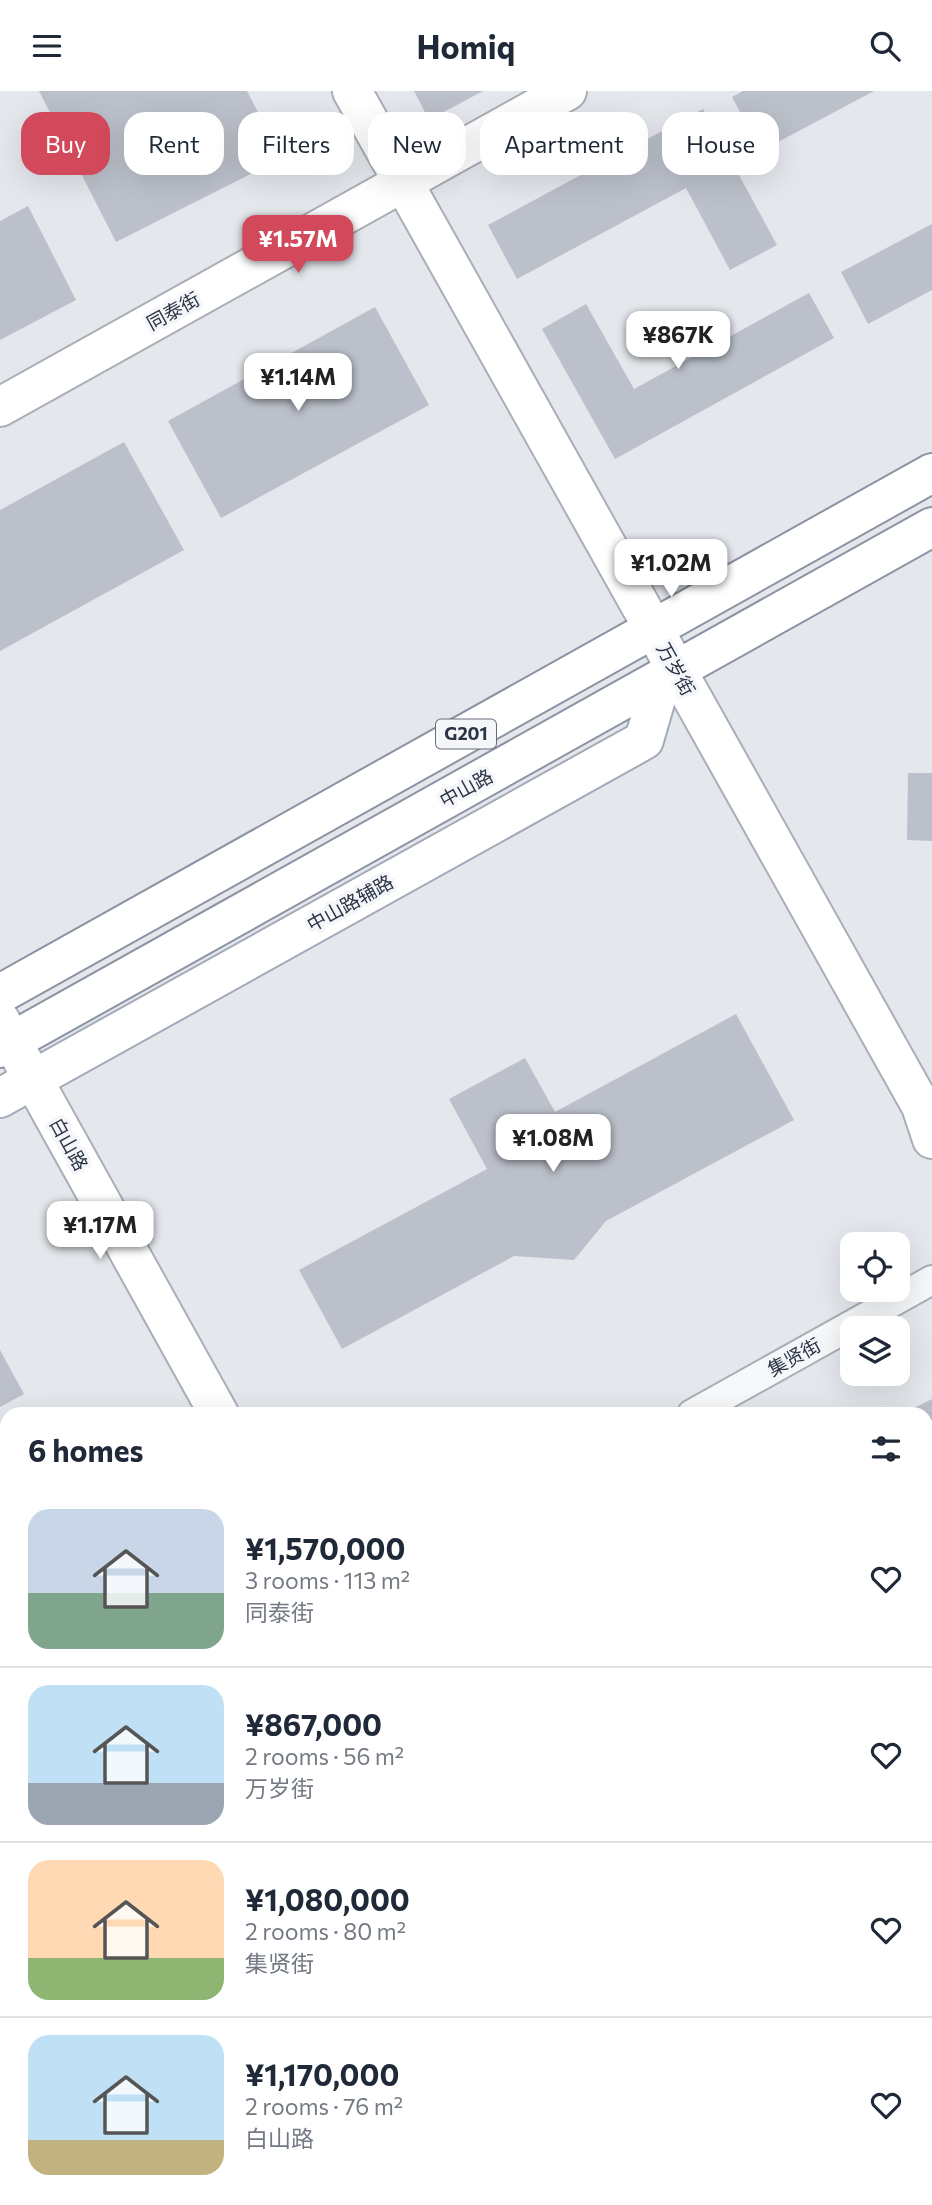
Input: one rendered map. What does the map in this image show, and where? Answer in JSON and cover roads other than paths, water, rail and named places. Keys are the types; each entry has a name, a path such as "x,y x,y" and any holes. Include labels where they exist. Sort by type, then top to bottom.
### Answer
{"main road":[{"name":"万岁街","path":"352,91 654,629 669,674 921,1106 932,1139"},
{"name":"同泰街","path":"0,407 567,91"},
{"name":"G201","path":"0,994 932,473"},
{"name":"中山路","path":"4,1037 669,674 932,527"},
{"name":"中山路辅路","path":"0,1098 644,740 669,674"},
{"name":"白山路","path":"4,1037 33,1079 215,1407"}],"street":[{"name":"集贤街","path":"705,1407 932,1280"}]}
